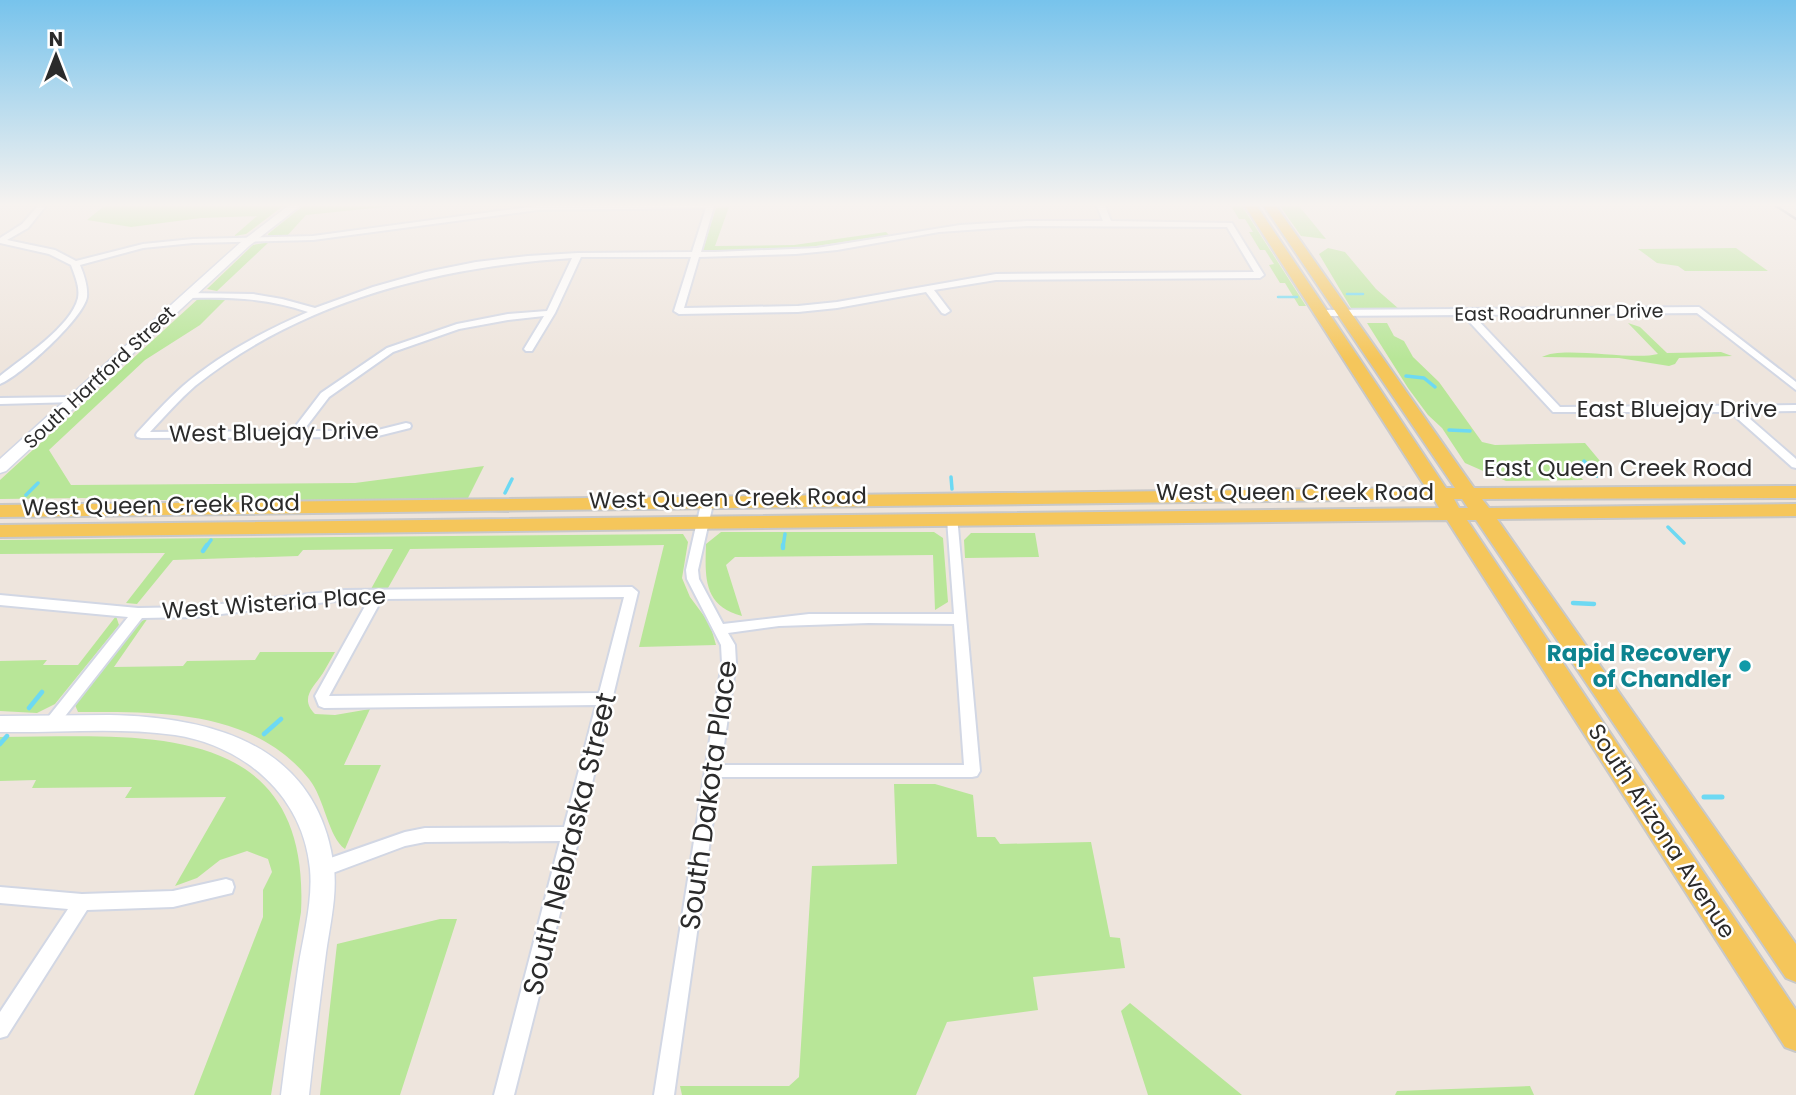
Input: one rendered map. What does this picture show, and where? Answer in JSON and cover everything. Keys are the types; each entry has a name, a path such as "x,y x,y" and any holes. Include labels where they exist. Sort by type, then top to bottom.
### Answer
{"main road":[{"name":"South Arizona Avenue","path":"1285,257 1796,1036"},
{"name":"South Arizona Avenue","path":"1305,257 1796,968"},
{"name":"East Queen Creek Road","path":"1441,493 1796,492"},
{"name":"West Queen Creek Road","path":"0,531 1441,493"},
{"name":"East Queen Creek Road","path":"1456,516 1796,510"},
{"name":"West Queen Creek Road","path":"0,511 705,513 953,519 1456,516"},
{"path":"1666,837 1706,837"}],"street":[{"path":"0,381 61,328 80,304 83,286 75,264 63,257"},
{"path":"75,264 101,257"},
{"name":"South Hartford Street","path":"0,468 231,257"},
{"path":"189,295 245,294 273,297 315,311 408,279 483,262 549,257"},
{"path":"529,349 551,313 577,257"},
{"path":"694,257 679,311 798,309 837,305 996,277 1260,275"},
{"path":"1249,257 1260,275"},
{"path":"928,288 945,311"},
{"name":"East Roadrunner Drive","path":"1324,317 1401,320 1419,314 1466,312 1699,310 1796,387"},
{"name":"West Bluejay Drive","path":"315,311 234,353 191,384 141,435 374,434 406,426"},
{"name":"East Bluejay Drive","path":"1466,312 1558,410 1796,408"},
{"path":"296,433 325,395 390,350 457,327 508,317 551,313"},
{"path":"0,401 74,400"},
{"path":"1732,408 1796,465"},
{"name":"South Dakota Place","path":"664,1095 729,663 728,645 692,579 705,513"},
{"path":"714,771 972,771 953,519"},
{"name":"West Wisteria Place","path":"0,600 138,612 195,612 317,596 632,592"},
{"name":"South Nebraska Street","path":"504,1095 607,699 632,592"},
{"path":"377,594 322,696 324,702 607,699"},
{"path":"50,725 138,612"},
{"path":"720,629 763,621 800,619 959,619"},
{"path":"0,724 174,727 220,737 253,752 281,777 302,805 313,830 322,869 295,1095"},
{"path":"322,869 405,839 425,835 572,834"},
{"path":"0,895 82,902 173,900 226,887"},
{"path":"0,1029 82,902"}],"green space":[{"path":"240,257 253,257 217,291 207,289"},
{"path":"1270,257 1275,257 1306,306 1299,306 1285,283 1280,283 1269,265 1274,264"},
{"path":"1321,257 1349,257 1376,289 1399,309 1351,308"},
{"path":"1649,257 1749,257 1768,271 1685,271 1678,266 1657,263"},
{"path":"199,298 227,298 200,325 145,360 49,450 71,485 355,483 484,466 468,498 202,501 0,499 0,480"},
{"path":"1367,323 1387,323 1394,336 1404,341 1413,357 1439,382 1482,442 1495,445 1585,443 1605,467 1581,472 1579,475 1583,480 1506,481 1465,463 1442,428 1428,415 1408,388"},
{"path":"1628,323 1640,327 1667,353 1721,352 1732,356 1679,358 1675,364 1669,366 1619,358 1542,357 1565,352 1632,356 1658,354"},
{"path":"721,532 934,532 943,538 948,602 935,610 933,555 735,557 726,565 742,616 720,605 709,589 706,544"},
{"path":"971,533 1035,533 1039,557 965,558 964,540"},
{"path":"683,534 688,542 682,578 690,597 710,624 716,645 639,647 664,545 410,549 388,588 371,589 393,549 303,550 298,556 173,560 137,604 126,603 165,553 0,554 0,540"},
{"path":"116,616 119,625 55,704 37,713 0,711 0,661 47,660 43,665 78,665"},
{"path":"148,618 114,667 183,666 187,661 255,660 260,652 335,652 310,693 310,708 315,714 335,715 370,709 344,765 381,765 345,849 334,836 309,779 286,756 261,739 202,719 140,713 78,712 75,705 138,623"},
{"path":"0,737 159,740 206,751 247,770 278,802 297,848 301,912 271,1095 194,1095 263,917 263,890 272,872 268,859 247,851 220,860 197,878 175,886 226,797 125,798 132,787 32,788 36,780 0,781"},
{"path":"894,784 935,784 973,795 977,837 995,837 1000,844 1091,842 1110,937 1120,938 1125,968 1033,977 1038,1010 947,1022 916,1095 682,1095 680,1086 789,1086 799,1077 812,866 897,864"},
{"path":"440,919 457,919 400,1095 320,1095 337,944"},
{"path":"1130,1003 1242,1095 1148,1095 1121,1011"},
{"path":"1530,1086 1534,1095 1395,1095 1397,1091"}],"waterway":[{"path":"1347,294 1363,294"},
{"path":"1278,297 1297,297"},
{"path":"1406,376 1424,378 1435,387"},
{"path":"1449,430 1470,431"},
{"path":"1584,461 1597,476"},
{"path":"951,477 952,489"},
{"path":"505,493 512,479"},
{"path":"26,495 38,483"},
{"path":"1668,527 1684,543"},
{"path":"783,547 785,534"},
{"path":"206,547 211,540"},
{"path":"203,551 207,545"},
{"path":"1573,603 1594,604"},
{"path":"29,708 42,692"},
{"path":"264,734 281,719"},
{"path":"0,744 7,736"},
{"path":"1704,797 1722,797"}],"place":[{"name":"Rapid Recovery of Chandler","path":"1745,666"}]}
